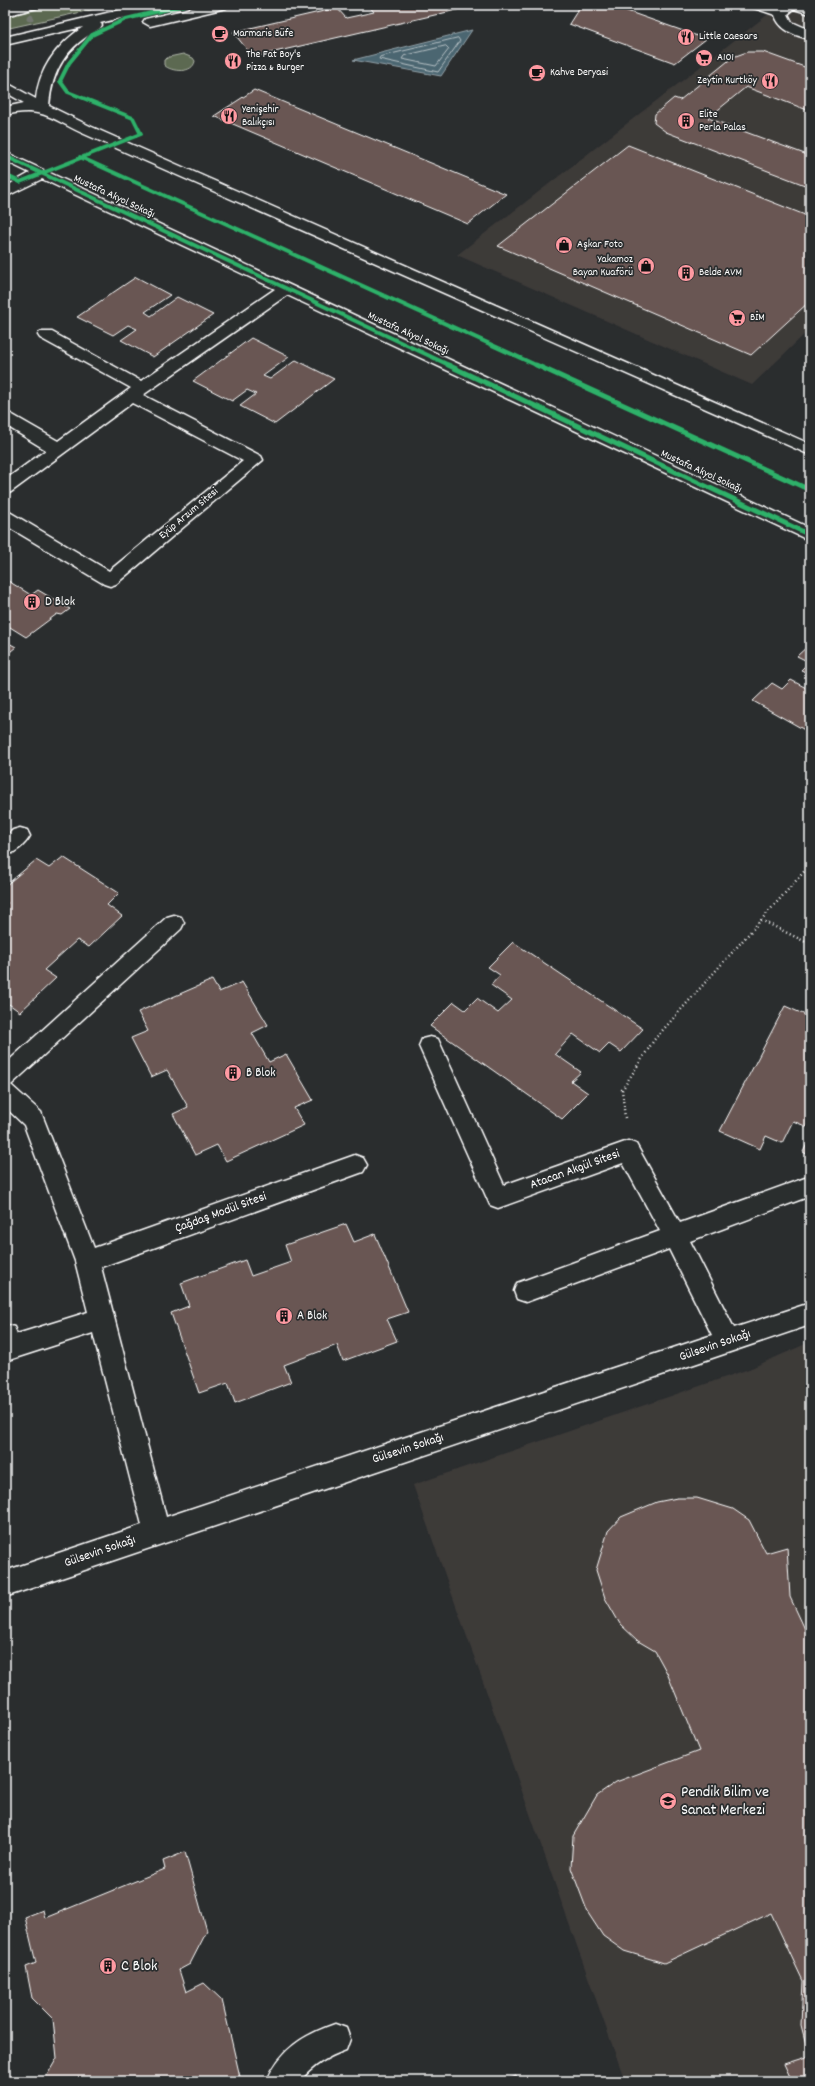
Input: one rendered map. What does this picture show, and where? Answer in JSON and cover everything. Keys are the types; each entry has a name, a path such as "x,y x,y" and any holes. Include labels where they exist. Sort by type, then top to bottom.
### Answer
{"street":[{"path":"5,12 32,5"},
{"path":"5,41 158,5"},
{"path":"150,22 221,5"},
{"path":"759,5 786,9 785,22 810,35"},
{"path":"795,5 810,10"},
{"path":"42,108 46,78 62,51 87,29 112,16"},
{"path":"5,86 42,108 810,450"},
{"path":"5,111 18,107 42,108"},
{"name":"Mustafa Akyol Sokağı","path":"5,156 40,174 807,533"},
{"path":"5,193 40,174"},
{"path":"5,488 136,392 286,288"},
{"name":"Eyüp Arzum Sitesi","path":"5,517 110,580 255,460 136,392 46,336"},
{"path":"5,418 58,449"},
{"path":"5,1078 174,923"},
{"name":"Atacan Akgül Sitesi","path":"430,1046 498,1198 628,1151 675,1236 728,1342"},
{"path":"5,1094 33,1119 87,1261 157,1533"},
{"name":"Çağdaş Modül Sitesi","path":"87,1261 355,1165"},
{"path":"526,1291 805,1188"},
{"name":"Gülsevin Sokağı","path":"5,1584 810,1314"},
{"path":"5,1335 8,1348 103,1319"},
{"path":"282,2081 295,2060 314,2046 335,2039"}],"path":[{"path":"628,1151 622,1090 654,1040 810,866"},
{"path":"761,920 810,944"}],"shaded area":[{"path":"780,5 810,16 810,329 752,385 457,255"},
{"name":"Pendik Bilim ve Sanat Merkezi","path":"810,1342 810,2081 625,2081 413,1485 749,1369"}],"green space":[{"path":"56,5 113,5 5,29 5,17"},
{"path":"183,54 193,58 195,61 190,68 186,70 176,70 164,65 164,60 169,57"}],"water":[{"path":"472,30 441,76 353,60"}],"building":[{"path":"368,5 478,5 253,57 233,32 337,8 346,18 374,12"},
{"path":"581,5 610,5 706,39 675,63 569,24"},
{"name":"Elite Perla Palas","path":"747,52 763,52 810,69 810,111 746,87 708,118 810,156 810,187 666,132 654,123 655,114 674,98 680,100 733,57"},
{"path":"254,90 506,194 468,224 214,116"},
{"name":"Belde AVM","path":"628,145 810,217 810,301 751,355 498,246"},
{"path":"136,277 170,295 145,312 151,316 177,297 213,315 153,357 121,340 137,329 128,325 113,335 77,317"},
{"path":"810,330 810,347 807,341"},
{"path":"251,338 289,357 263,376 270,379 296,360 334,379 275,424 240,406 256,394 247,390 232,401 193,381"},
{"name":"D Blok","path":"5,579 31,595 38,590 70,609 62,615 57,614 26,637 5,624"},
{"path":"5,641 16,647 5,656"},
{"path":"810,644 810,674 801,670 809,662 797,656"},
{"path":"791,680 810,690 810,733 753,701 772,683 782,689"},
{"path":"63,857 119,893 107,905 122,916 89,947 77,940 44,970 56,978 20,1012 6,1002 5,1003 5,905 8,903 5,901 5,886 36,860 49,868"},
{"path":"513,942 643,1029 621,1052 609,1044 600,1053 573,1034 555,1054 581,1072 571,1081 588,1093 562,1119 430,1026 454,1002 465,1010 477,998 498,1013 512,1000 491,985 500,975 488,967"},
{"name":"B Blok","path":"212,980 219,992 242,982 268,1025 252,1033 269,1062 286,1054 313,1100 294,1108 304,1125 226,1161 217,1145 195,1155 173,1114 188,1107 167,1070 151,1077 131,1038 148,1031 138,1012"},
{"path":"785,1006 810,1017 810,1128 793,1121 782,1143 766,1136 760,1149 720,1131"},
{"path":"810,1138 810,1156 803,1152"},
{"name":"A Blok","path":"346,1224 354,1242 375,1234 408,1312 387,1319 397,1341 343,1361 337,1345 284,1365 291,1382 235,1403 228,1383 199,1393 171,1313 189,1306 181,1283 245,1260 251,1276 291,1262 285,1245"},
{"path":"677,1498 697,1498 733,1509 749,1520 766,1553 787,1547 790,1597 810,1640 810,2081 792,2081 784,2064 809,2056 801,2025 803,1981 771,1913 664,1963 624,1951 603,1936 588,1913 571,1868 573,1836 597,1795 616,1782 699,1751 667,1673 655,1651 638,1641 620,1624 605,1598 596,1570 608,1531 621,1517 657,1502"},
{"name":"C Blok","path":"185,1852 207,1931 190,1964 179,1970 186,1992 204,1983 222,2000 241,2081 47,2081 46,2077 57,2058 53,2019 32,1998 26,1967 36,1963 25,1917 43,1910 45,1918 165,1869 163,1861"},
{"path":"516,2076 518,2081 503,2081"}],"cycle path":[{"path":"5,175 20,182 141,134 133,118 68,92 60,81 69,63 92,35 126,19 185,5"},
{"path":"5,156 810,535"},
{"path":"80,157 810,490"}],"place":[{"name":"Marmaris Büfe","path":"220,34"},
{"name":"Little Caesars","path":"686,37"},
{"name":"A101","path":"704,58"},
{"name":"The Fat Boy's Pizza & Burger","path":"233,61"},
{"name":"Kahve Deryasi","path":"537,73"},
{"name":"Zeytin Kurtköy","path":"770,81"},
{"name":"Yenişehir Balıkçısı","path":"229,116"},
{"name":"Elite Perla Palas","path":"686,121"},
{"name":"Aşkar Foto","path":"564,245"},
{"name":"Yakamoz Bayan Kuaförü","path":"646,266"},
{"name":"Belde AVM","path":"686,273"},
{"name":"BİM","path":"737,318"},
{"name":"D Blok","path":"32,602"},
{"name":"B Blok","path":"233,1073"},
{"name":"A Blok","path":"284,1316"},
{"name":"Pendik Bilim ve Sanat Merkezi","path":"668,1801"},
{"name":"C Blok","path":"108,1966"}]}
